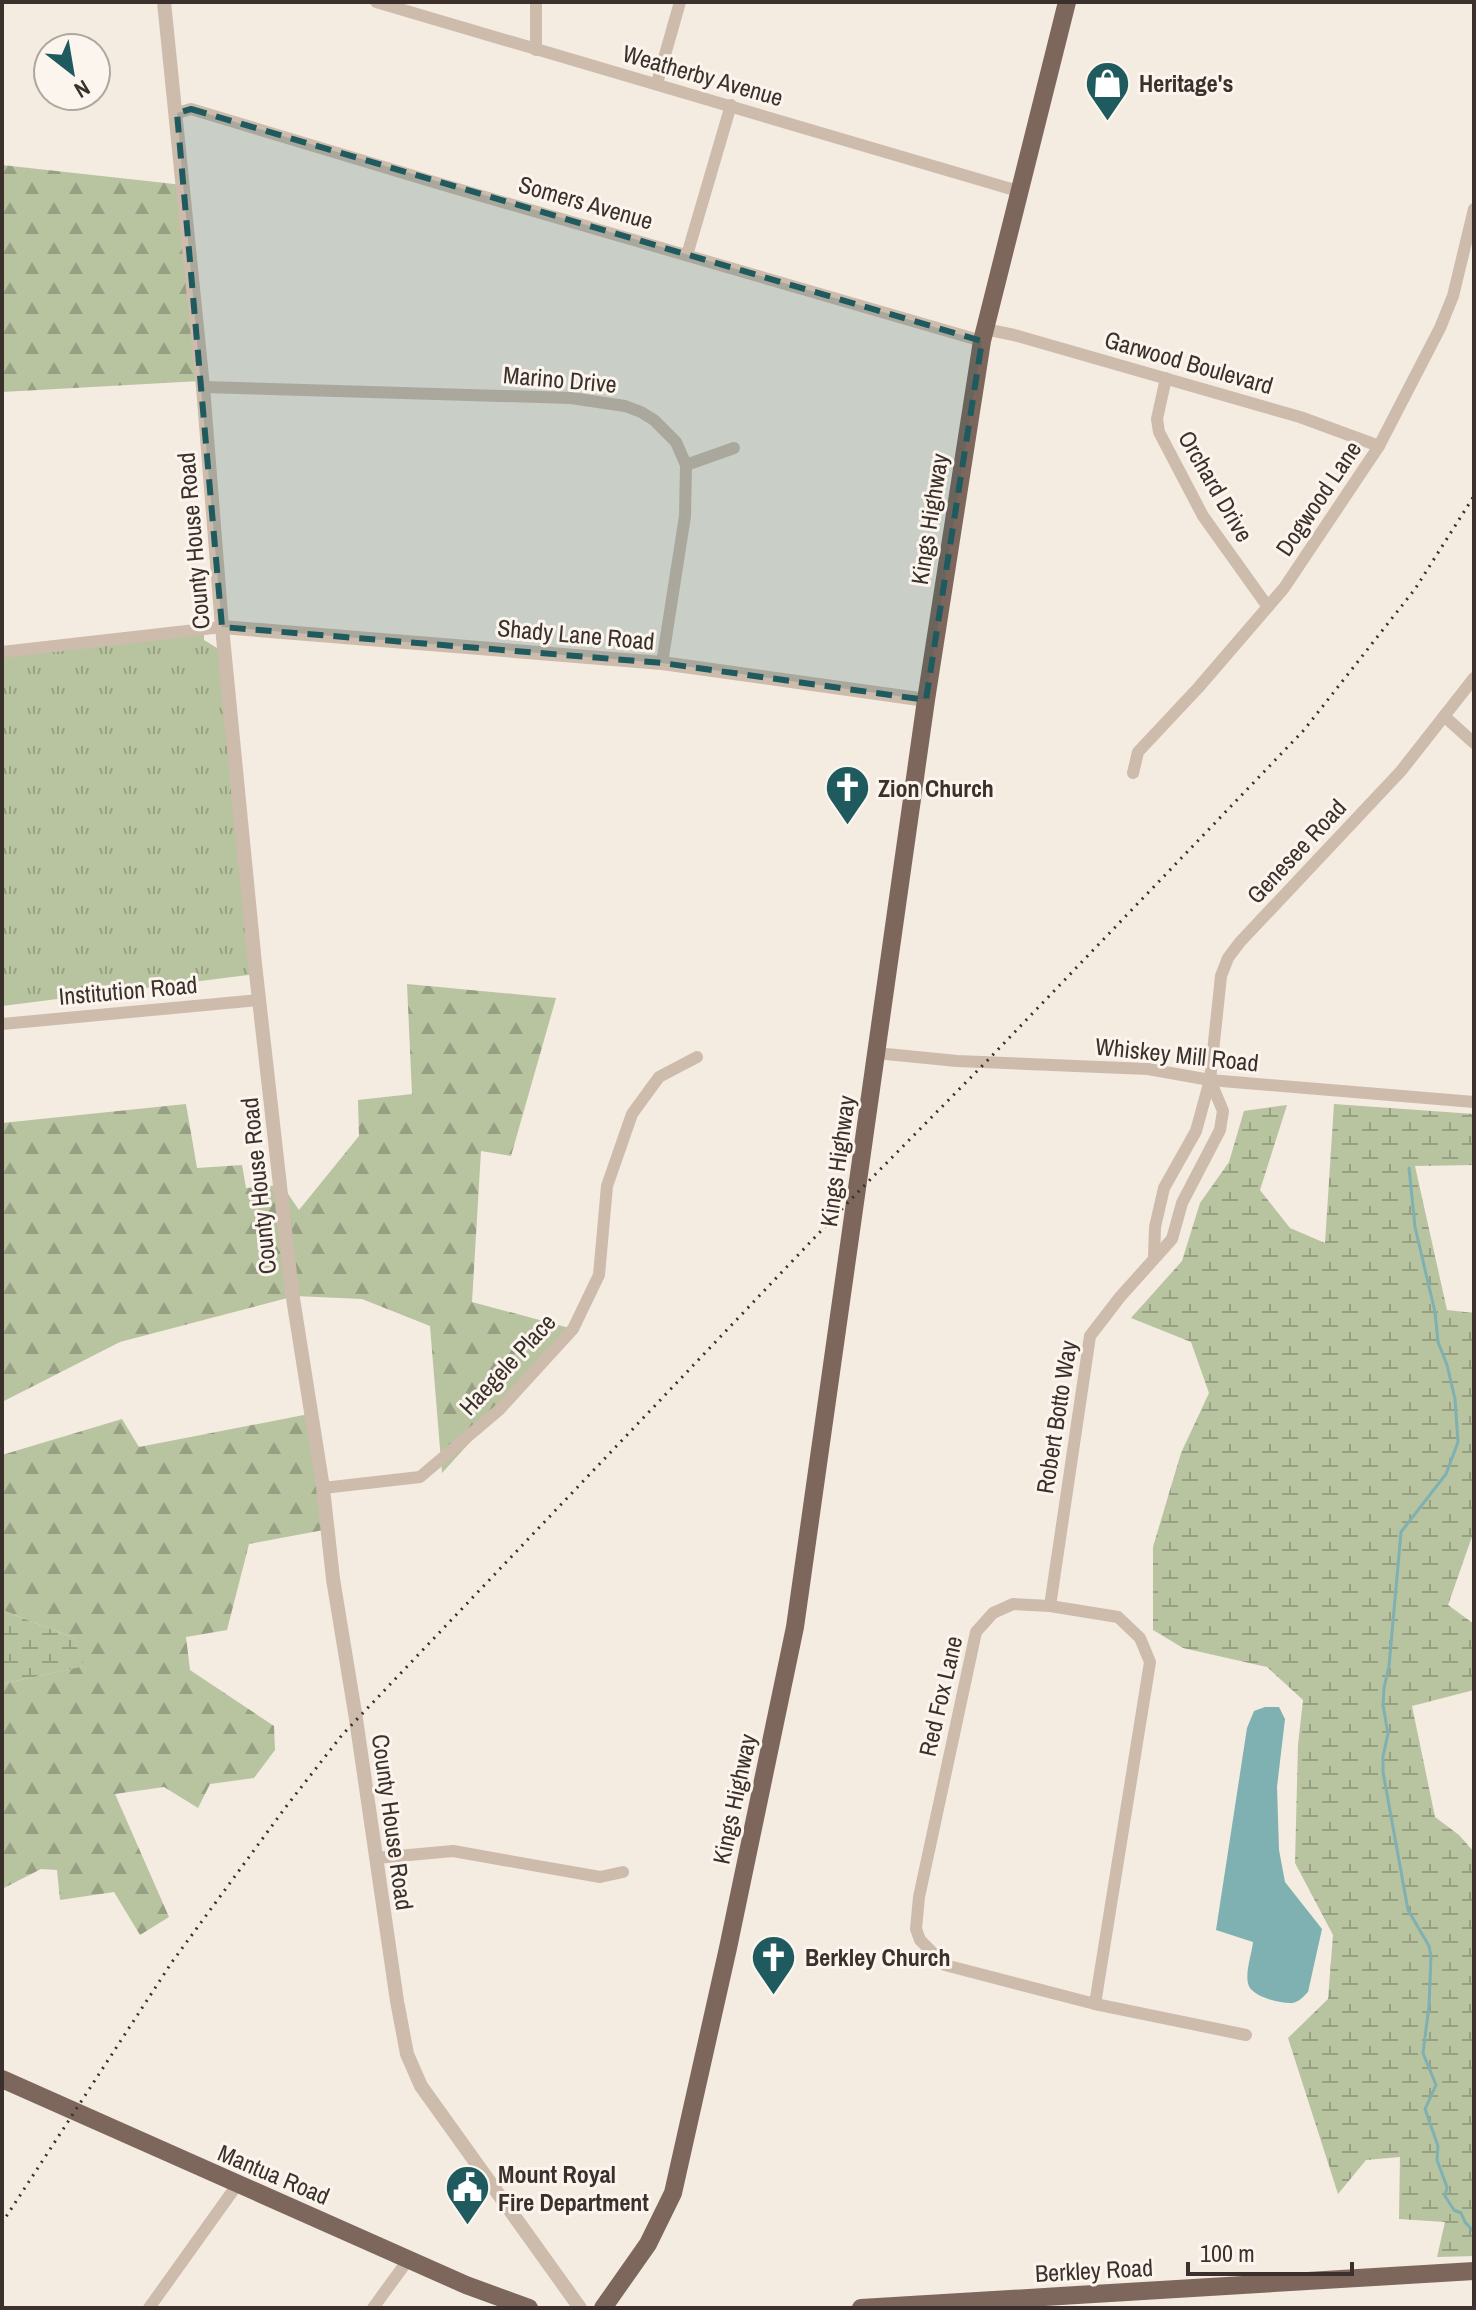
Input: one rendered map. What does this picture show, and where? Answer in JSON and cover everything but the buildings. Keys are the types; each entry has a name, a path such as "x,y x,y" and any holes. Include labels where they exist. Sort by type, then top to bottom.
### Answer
{"main road":[{"name":"Kings Highway","path":"603,2308 644,2250 663,2216 681,2165 795,1627 926,700 983,335 1067,2"},
{"name":"Mantua Road","path":"2,2079 489,2296 529,2308"},
{"name":"Berkley Road","path":"861,2308 1474,2271"}],"street":[{"name":"County House Road","path":"164,2 177,113 222,627 259,1000 292,1292 397,2001 407,2054 415,2076 580,2308"},
{"name":"Weatherby Avenue","path":"376,2 1018,191"},
{"path":"536,2 536,50"},
{"path":"657,83 680,2"},
{"path":"687,255 731,105"},
{"name":"Somers Avenue","path":"177,113 191,109 687,255 983,335"},
{"name":"Dogwood Lane","path":"1133,773 1138,752 1268,607 1323,532 1379,446 1453,296 1474,209"},
{"name":"Garwood Boulevard","path":"983,335 1014,335 1300,417 1379,446"},
{"name":"Orchard Drive","path":"1166,378 1157,419 1159,432 1203,516 1268,607"},
{"name":"Marino Drive","path":"203,387 571,398 625,406 654,420 676,442 686,465"},
{"path":"662,663 685,516 686,465 734,448"},
{"path":"2,652 222,627"},
{"name":"Shady Lane Road","path":"222,627 662,663 926,700"},
{"name":"Genesee Road","path":"1210,1080 1221,976 1232,951 1401,771 1474,678"},
{"path":"1444,716 1474,743"},
{"name":"Institution Road","path":"2,1024 259,1000"},
{"name":"Whiskey Mill Road","path":"876,1053 969,1062 1148,1069 1210,1080 1474,1102"},
{"name":"Haegele Place","path":"323,1488 420,1477 499,1410 573,1329 599,1275 607,1186 632,1114 659,1077 697,1057"},
{"path":"1154,1257 1155,1227 1164,1188 1196,1131 1210,1080"},
{"name":"Robert Botto Way","path":"1050,1606 1090,1336 1172,1239 1182,1203 1220,1130 1223,1111 1210,1080"},
{"name":"Red Fox Lane","path":"1095,2004 1150,1662 1140,1638 1118,1617 1050,1606 1013,1604 993,1613 976,1632 919,1897 916,1929 920,1940 945,1965 1095,2004 1246,2035"},
{"path":"376,1858 453,1851 600,1877 623,1872"},
{"path":"149,2308 237,2185"},
{"path":"373,2308 408,2260"}],"highlighted area":[{"path":"191,109 982,341 926,700 662,663 222,627 177,113"}],"green space":[{"path":"2,165 183,185 200,381 2,392"},
{"path":"204,633 204,640 222,651 256,974 2,1006 2,655"},
{"path":"407,984 556,998 511,1156 481,1151 472,1302 573,1329 442,1473 430,1326 362,1299 295,1296 120,1342 2,1402 2,1123 186,1104 197,1168 242,1165 246,1188 282,1185 299,1210 359,1136 358,1100 412,1094"},
{"path":"1334,1104 1474,1114 1474,1165 1415,1166 1447,1310 1474,1313 1474,1531 1448,1605 1474,1624 1474,1690 1412,1706 1435,1817 1459,1835 1474,1852 1474,2256 1437,2257 1445,2222 1399,2219 1400,2157 1366,2160 1338,2194 1288,2038 1328,1999 1333,1935 1295,1863 1298,1745 1303,1700 1267,1667 1183,1648 1153,1630 1153,1547 1181,1453 1209,1393 1191,1342 1131,1318 1182,1261 1200,1203 1229,1162 1244,1111 1287,1105 1260,1190 1290,1228 1325,1243"},
{"path":"314,1413 329,1529 249,1544 227,1630 186,1637 190,1670 274,1726 275,1750 254,1778 210,1784 198,1808 164,1787 115,1794 169,1917 140,1935 114,1892 60,1900 57,1870 41,1869 2,1889 2,1684 83,1666 74,1638 2,1610 2,1455 122,1419 139,1447"},
{"path":"2,1610 74,1638 84,1666 2,1684"}],"water":[{"path":"1279,1707 1285,1719 1277,1787 1279,1850 1285,1882 1322,1929 1308,1992 1292,2003 1269,1999 1253,1991 1247,1978 1253,1942 1216,1930 1247,1728 1254,1711"}],"waterway":[{"path":"1409,1168 1415,1227 1435,1312 1438,1342 1455,1399 1458,1442 1446,1474 1401,1532 1389,1666 1384,1688 1383,1705 1388,1734 1383,1772 1408,1910 1429,1946 1431,1956 1423,2053 1436,2085 1425,2109 1438,2146 1437,2160 1447,2187 1445,2196 1474,2232"}],"railway":[{"path":"2,2223 172,1962 342,1735 857,1193 1304,730 1415,589 1474,496"}],"place":[{"name":"Heritage's","path":"1108,122"},
{"name":"Zion Church","path":"847,827"},
{"name":"Berkley Church","path":"774,1996"},
{"name":"Mount Royal Fire Department","path":"467,2227"}]}
